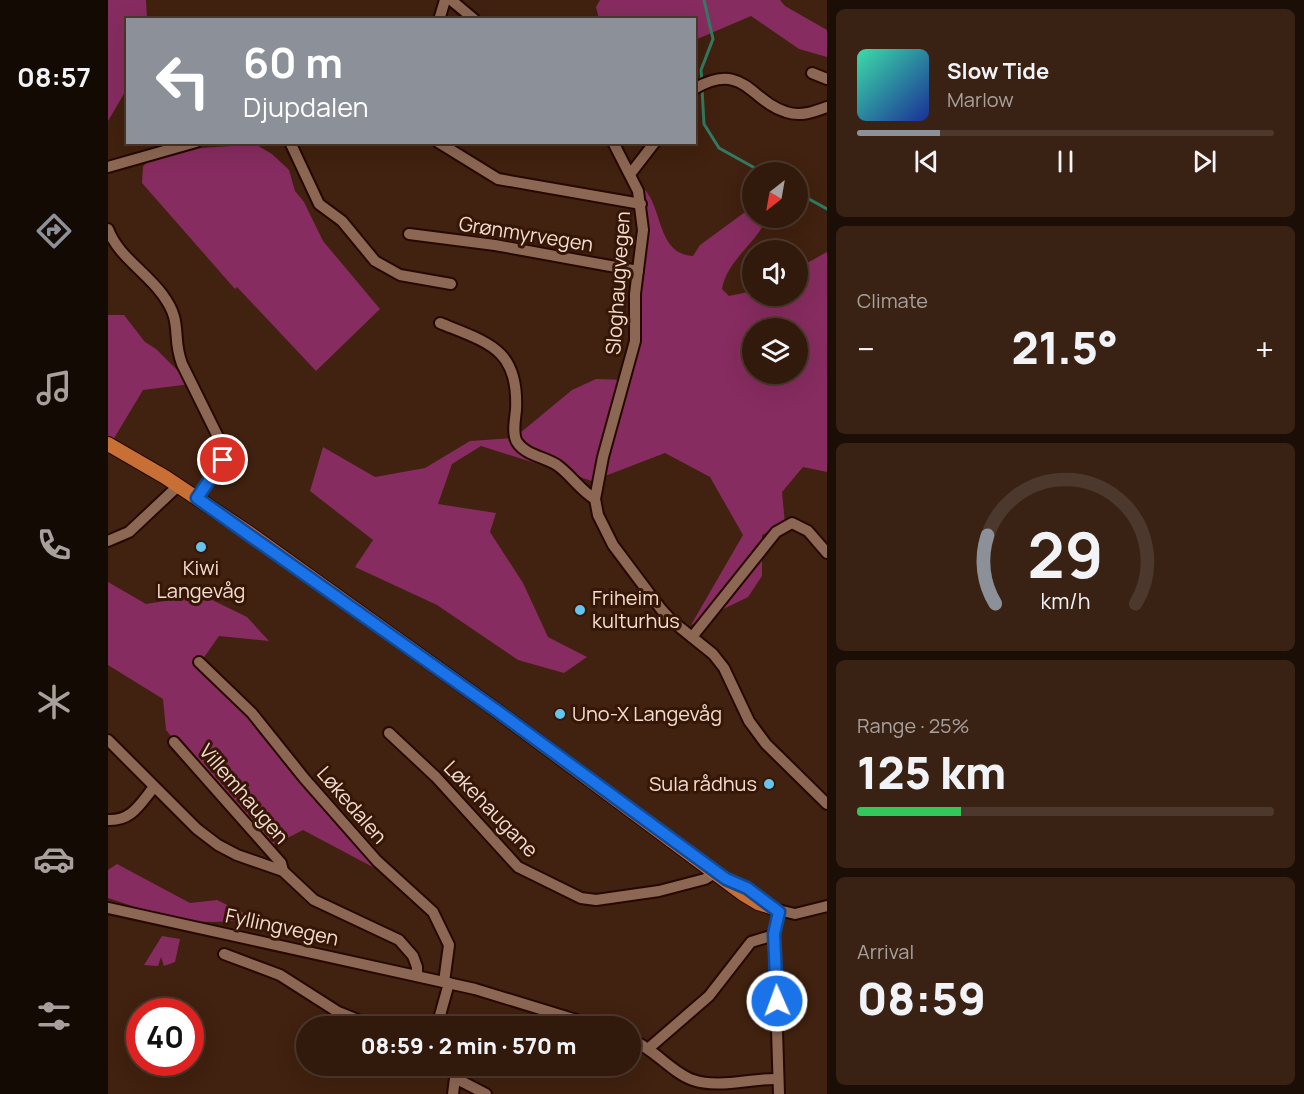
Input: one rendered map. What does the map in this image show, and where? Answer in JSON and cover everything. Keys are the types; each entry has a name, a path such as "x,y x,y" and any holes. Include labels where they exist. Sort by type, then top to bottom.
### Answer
{"main road":[{"path":"108,444 197,498 496,710 716,872 729,881 747,888 775,909"}],"street":[{"path":"440,18 446,0"},
{"path":"451,0 473,18"},
{"path":"812,73 827,79"},
{"path":"700,86 726,79 745,84 775,107 786,112 807,113 827,107"},
{"path":"108,167 189,144"},
{"path":"291,144 319,204 342,221 375,261 400,275 451,284"},
{"path":"441,144 498,179 641,204"},
{"name":"Sloghaugvegen","path":"595,499 615,411 636,341 638,271 643,230 641,204 631,173 614,144"},
{"path":"631,173 653,144"},
{"path":"108,229 112,242 161,293 175,316 178,354 223,447 223,460 197,498"},
{"name":"Grønmyrvegen","path":"409,234 495,245 638,271"},
{"path":"440,323 484,340 505,357 514,378 514,434 518,443 524,449 558,466 595,499 598,515 613,545 661,609 713,654 724,669 749,721 766,744 827,804"},
{"path":"108,541 129,532 178,486"},
{"path":"692,637 776,532 784,526 792,523 808,531 827,553"},
{"name":"Løkedalen","path":"199,662 252,713 304,778 377,861 433,912 449,945 446,983"},
{"name":"Løkehaugane","path":"388,733 436,777 518,867 581,898 596,900 659,891 705,879 716,872"},
{"path":"108,740 154,787 218,845 237,855 283,871 314,900 399,940 413,956 417,976"},
{"name":"Villemhaugen","path":"174,742 281,863 283,871"},
{"path":"108,820 130,816 154,787"},
{"path":"779,1094 775,909 795,914 827,906"},
{"name":"Fyllingvegen","path":"108,908 417,976 559,1016"},
{"path":"649,1048 709,996 751,942 774,934"},
{"name":"Fyllingvegen","path":"224,954 280,975 348,1016"},
{"path":"439,1016 446,983"},
{"path":"641,1044 682,1075 694,1081 732,1083 778,1080"},
{"path":"453,1094 455,1078 486,1094"}],"shaded area":[{"path":"108,0 146,0 147,18 126,18 126,92 108,121"},
{"path":"600,0 780,0 785,6 827,30 827,57 799,49 751,16 696,40 696,18 599,18 596,7"},
{"path":"255,144 272,154 289,170 295,191 304,202 323,241 380,309 316,371 237,287 235,289 142,183 143,167 151,160 163,155 178,151"},
{"path":"636,183 652,200 665,236 671,246 680,253 693,256 700,245 742,214 742,228 761,228 753,240 742,240 742,254 730,269 722,289 729,296 742,293 742,306 808,306 808,262 827,252 827,472 803,467 782,492 785,524 762,535 762,576 748,597 691,625 743,535 710,477 665,453 592,481 481,446 452,464 438,504 496,513 490,532 523,583 548,637 587,657 564,673 518,660 437,605 355,567 373,540 310,491 323,447 375,477 425,468 470,441 514,438 572,390 596,379 628,380 641,271 634,205"},
{"path":"108,315 124,315 145,342 156,349 191,384 143,390 113,440 108,437"},
{"path":"108,582 146,604 202,595 247,617 269,641 219,636 200,663 251,711 384,873 303,830 264,850 166,730 163,699 108,665"},
{"path":"117,864 190,903 217,900 252,917 215,922 179,919 108,898 108,870"},
{"path":"162,936 180,939 175,962 164,966 161,957 158,966 144,965"}],"waterway":[{"path":"702,82 701,70 713,39 704,0"},
{"path":"702,89 704,124 719,148 744,162"},
{"path":"808,199 827,209"}],"place":[{"name":"Kiwi Langevåg","path":"201,547"},
{"name":"Friheim kulturhus","path":"580,610"},
{"name":"Uno-X Langevåg","path":"560,714"},
{"name":"Sula rådhus","path":"769,784"}],"route":[{"path":"223,460 197,498 496,710 726,879 747,888 779,912 774,934 777,1001"}]}
